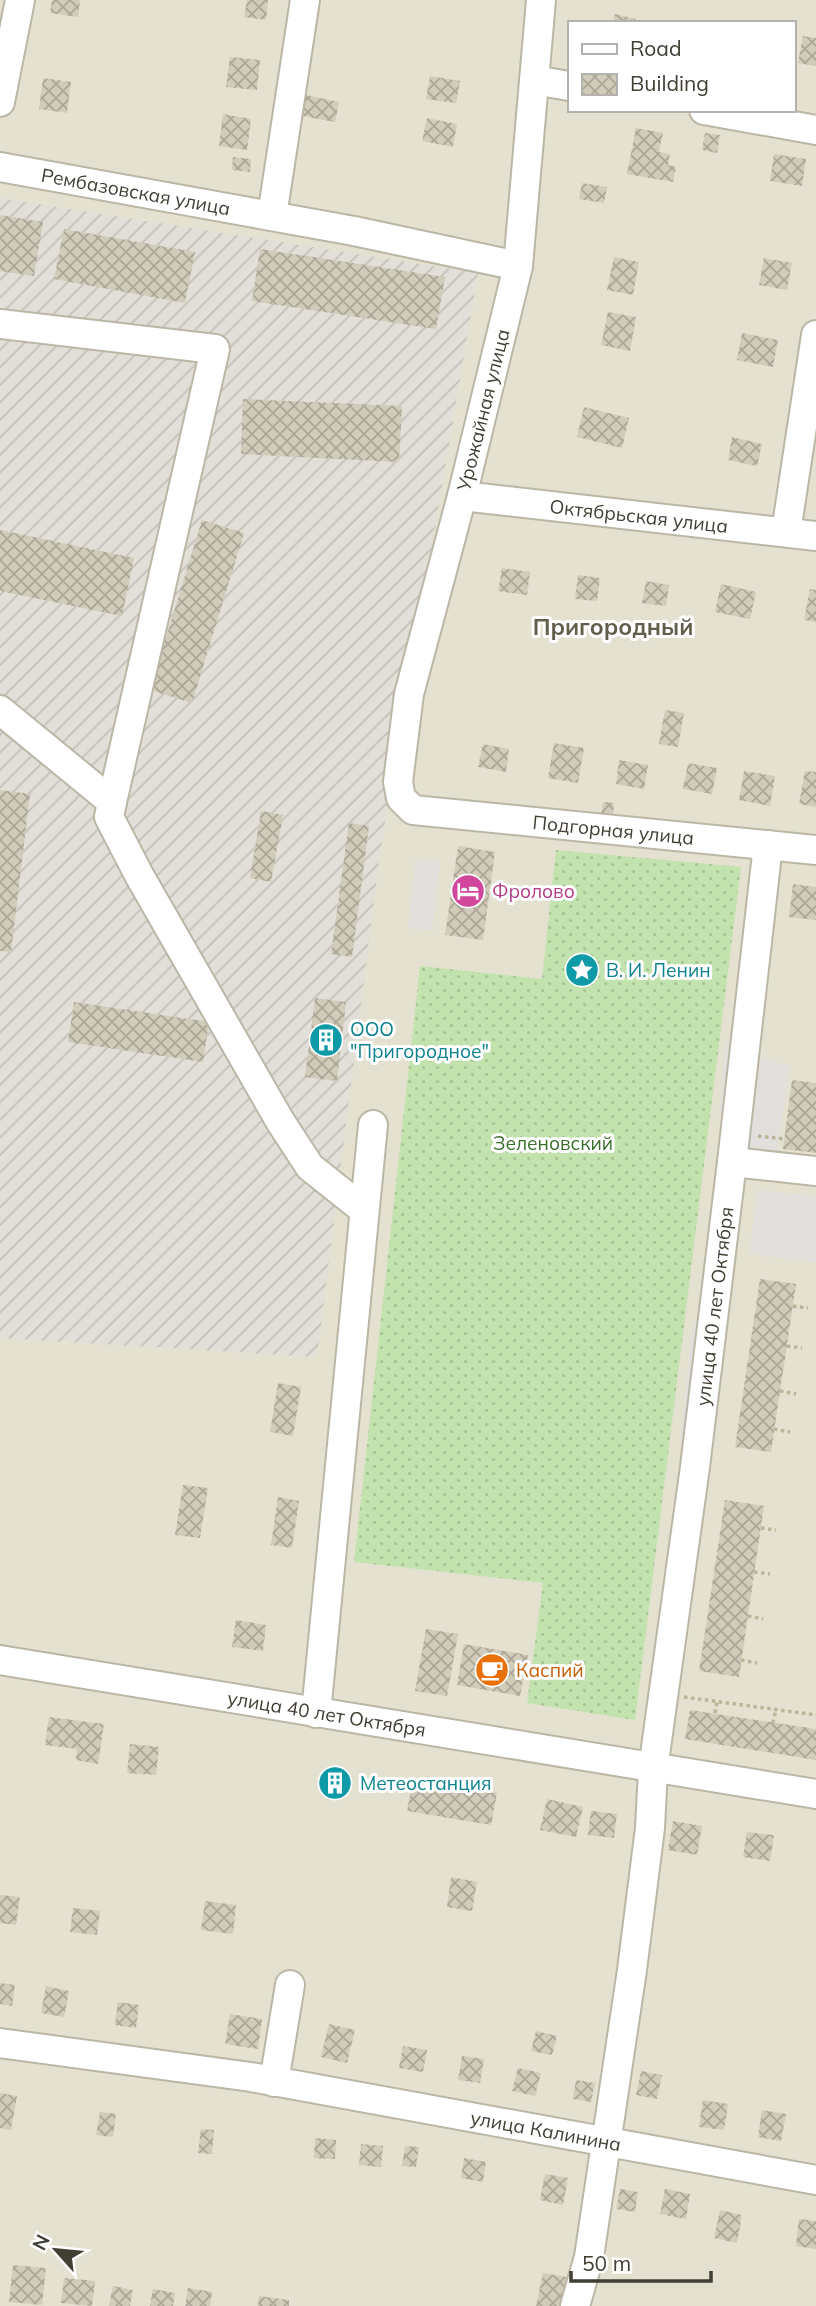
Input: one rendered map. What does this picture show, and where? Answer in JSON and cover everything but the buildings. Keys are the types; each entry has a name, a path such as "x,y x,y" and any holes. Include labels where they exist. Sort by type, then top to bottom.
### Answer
{"street":[{"path":"0,102 20,0"},
{"path":"272,216 305,0"},
{"name":"Урожайная улица","path":"412,810 401,798 398,782 409,694 462,496 518,266 541,0"},
{"path":"534,80 568,86"},
{"path":"715,112 816,130"},
{"name":"Рембазовская улица","path":"0,167 272,216 518,266"},
{"path":"0,324 215,349 109,817 139,875 280,1121 310,1167 364,1210"},
{"path":"786,532 816,335"},
{"name":"Октябрьская улица","path":"462,496 816,536"},
{"path":"0,710 112,802"},
{"name":"Подгорная улица","path":"412,810 816,850"},
{"name":"улица 40 лет Октября","path":"653,1769 695,1467 733,1162 768,845"},
{"path":"316,1713 373,1125"},
{"path":"733,1162 816,1171"},
{"name":"улица 40 лет Октября","path":"0,1661 816,1794"},
{"path":"575,2306 589,2257 634,1957 650,1828 653,1769"},
{"path":"274,2082 290,1985"},
{"name":"улица Калинина","path":"0,2043 274,2082 816,2180"}],"path":[{"path":"793,1306 808,1308"},
{"path":"787,1346 802,1348"},
{"path":"780,1391 796,1394"},
{"path":"774,1429 790,1432"},
{"path":"761,1528 776,1530"},
{"path":"754,1572 770,1574"},
{"path":"748,1616 763,1619"},
{"path":"741,1660 757,1663"},
{"path":"663,1694 816,1715"},
{"path":"715,1713 716,1701"},
{"path":"773,1723 776,1709"}],"shaded area":[{"path":"0,0 816,0 816,2306 0,2306"},
{"path":"0,198 478,273 380,852 317,1357 0,1338"},
{"path":"416,859 440,862 432,930 408,928"},
{"path":"744,1027 732,1130 719,1113 726,1045"},
{"path":"761,1055 774,1062 790,1065 777,1153 749,1150"},
{"path":"757,1190 816,1196 816,1262 750,1254"},
{"path":"711,1306 693,1456 680,1443 693,1324"}],"green space":[{"name":"Зеленовский","path":"556,850 741,867 635,1720 527,1703 543,1583 354,1562 420,966 542,979"}],"place":[{"name":"Фролово","path":"468,891"},
{"name":"В. И. Ленин","path":"582,970"},
{"name":"ООО \"Пригородное\"","path":"326,1040"},
{"name":"Каспий","path":"492,1670"},
{"name":"Метеостанция","path":"335,1783"}],"district":[{"name":"Пригородный","path":"613,626"}]}
